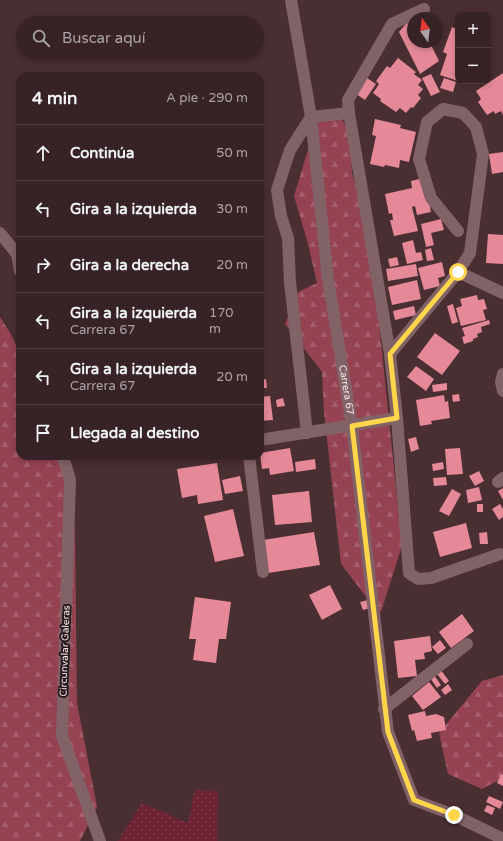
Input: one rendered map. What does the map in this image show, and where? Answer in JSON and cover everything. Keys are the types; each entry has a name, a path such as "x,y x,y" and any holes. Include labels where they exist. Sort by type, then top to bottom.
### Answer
{"street":[{"name":"Carrera 67","path":"291,0 311,117 328,279 352,426 388,732 414,800 454,815 502,837"},
{"path":"424,9 392,24 348,100 349,114 390,354 397,418 409,573 418,579 431,578 500,554"},
{"path":"390,354 458,272 470,253 483,154 476,127 463,113 443,108 427,122 419,159 431,198 458,231"},
{"path":"308,433 290,282 288,238 281,216 278,190 290,150 311,117 349,114"},
{"path":"0,233 16,253"},
{"path":"458,272 503,293"},
{"path":"503,374 501,382 503,392"},
{"path":"264,439 397,418"},
{"name":"Circunvalar Galeras","path":"64,460 70,480 62,736 100,841"},
{"path":"250,460 262,572"},
{"path":"384,708 467,644"}],"shaded area":[{"path":"195,790 218,791 217,841 118,841 142,803 188,823"}],"green space":[{"path":"341,116 350,138 352,173 370,235 402,546 381,612 364,594 341,564 324,412 322,372 285,324 298,292 317,283 308,244 294,196 316,123"},
{"path":"0,317 16,345 16,460 67,460 70,468 75,534 77,703 97,807 80,841 0,841"},
{"path":"503,675 503,778 482,789 448,774 439,733 482,681"}],"building":[{"path":"407,23 407,48 399,32"},
{"path":"452,27 455,28 455,80 440,75 447,54 443,52"},
{"path":"407,48 432,48 439,61 420,74"},
{"path":"398,58 416,72 414,74 422,80 418,85 423,89 418,95 421,98 413,108 411,107 406,113 400,108 396,112 380,101 381,99 373,93 379,84 376,81 387,66 390,68"},
{"path":"503,73 503,115 501,111 495,114 494,111 487,115 478,102 481,99 476,91 486,84 491,84 491,81"},
{"path":"431,74 440,92 431,96 422,78"},
{"path":"367,78 376,84 365,100 356,94"},
{"path":"444,78 455,82 453,92 440,88"},
{"path":"375,119 401,125 400,128 416,132 409,162 400,160 399,168 370,164 376,136 372,135"},
{"path":"503,152 503,172 492,174 489,154"},
{"path":"424,178 431,212 417,215 415,206 412,207 418,231 394,236 390,220 393,220 392,213 389,214 385,194 412,188 411,181"},
{"path":"441,219 444,230 431,233 434,245 426,247 421,224"},
{"path":"488,234 503,235 503,264 486,263"},
{"path":"413,240 416,253 421,252 423,260 407,264 402,243"},
{"path":"431,248 434,260 427,261 425,250"},
{"path":"397,257 399,265 390,267 388,259"},
{"path":"442,262 445,276 438,278 440,286 424,290 418,268"},
{"path":"416,264 418,276 388,281 386,269"},
{"path":"417,280 421,299 392,305 388,287"},
{"path":"477,295 478,300 484,299 487,309 483,310 486,320 461,326 456,308 462,306 460,299"},
{"path":"453,304 458,322 452,324 447,306"},
{"path":"414,306 416,315 395,320 393,311"},
{"path":"489,320 490,324 481,327 482,332 477,334 478,337 473,339 473,341 464,344 462,337 465,336 462,328"},
{"path":"435,333 460,351 442,375 417,357"},
{"path":"416,366 434,379 426,391 407,377"},
{"path":"264,379 266,379 267,388 264,388"},
{"path":"447,383 447,390 433,392 432,385"},
{"path":"459,394 460,401 453,402 452,395"},
{"path":"444,395 445,402 448,401 450,418 431,421 432,424 420,426 416,400"},
{"path":"270,396 273,420 264,421 264,397"},
{"path":"283,398 285,406 277,407 276,400"},
{"path":"416,437 419,449 411,452 408,439"},
{"path":"290,448 294,471 270,475 269,468 262,469 261,460 264,460 264,452"},
{"path":"460,448 463,474 447,475 445,449"},
{"path":"315,459 316,469 296,472 295,462"},
{"path":"443,462 444,469 433,471 432,464"},
{"path":"217,463 223,500 198,504 197,495 182,498 177,469"},
{"path":"479,471 484,481 475,486 469,476"},
{"path":"240,476 243,491 225,494 222,480"},
{"path":"446,477 447,485 434,486 433,478"},
{"path":"479,487 482,500 468,503 466,490"},
{"path":"503,488 503,500 498,491"},
{"path":"452,489 461,494 449,516 439,511"},
{"path":"309,491 312,522 275,525 272,495"},
{"path":"477,504 483,504 483,512 477,512"},
{"path":"500,504 503,509 503,517 499,520 492,509"},
{"path":"233,509 244,556 215,562 204,516"},
{"path":"466,523 472,548 440,557 433,532"},
{"path":"314,532 320,565 268,573 263,540"},
{"path":"487,532 488,544 480,544 479,533"},
{"path":"330,585 342,609 322,620 309,595"},
{"path":"195,597 231,602 226,639 219,639 216,663 193,660 196,639 189,639"},
{"path":"368,600 370,608 363,610 360,602"},
{"path":"462,614 474,631 451,648 439,632"},
{"path":"430,636 432,651 424,653 425,659 415,660 417,676 398,678 394,641"},
{"path":"440,640 446,648 438,654 432,647"},
{"path":"441,670 449,681 445,684 437,674"},
{"path":"434,675 441,685 437,688 430,678"},
{"path":"429,682 441,697 423,710 412,696"},
{"path":"448,684 452,690 445,695 441,690"},
{"path":"425,711 426,716 436,714 444,717 446,730 431,733 432,738 417,741 414,730 412,731 408,715"},
{"path":"501,774 503,775 503,786 497,783"},
{"path":"489,796 503,802 500,809 486,802"},
{"path":"487,805 495,808 492,815 484,811"}],"route":[{"path":"454,815 414,800 388,732 380,678 375,624 357,485 352,426 397,418 390,354 402,337 458,272"}]}
